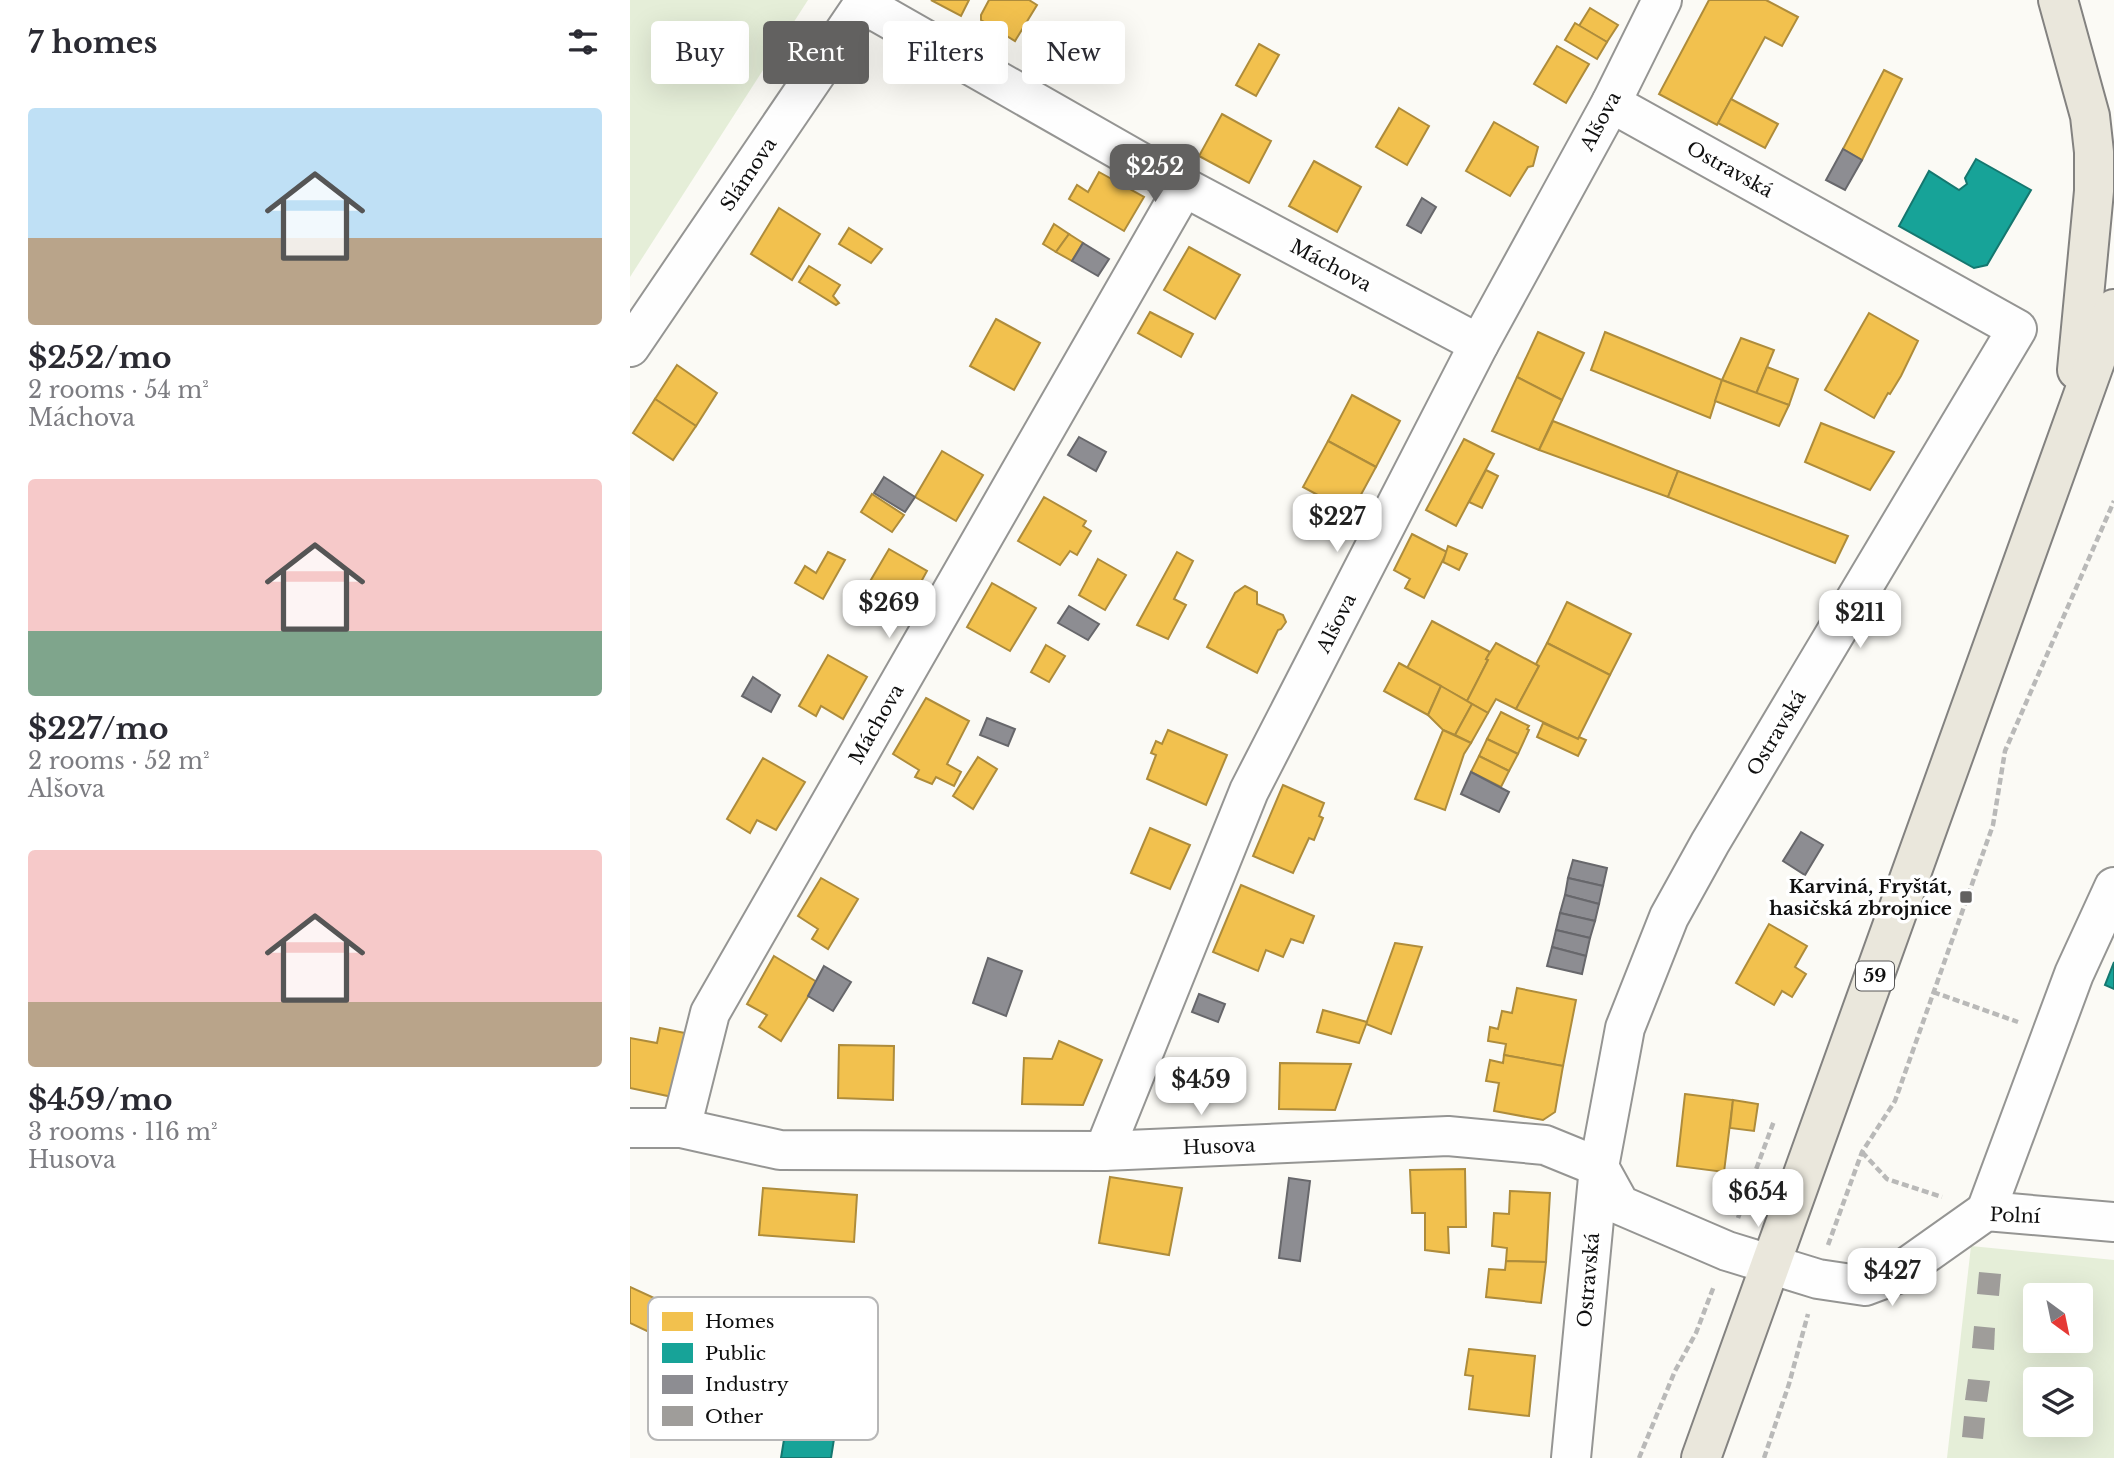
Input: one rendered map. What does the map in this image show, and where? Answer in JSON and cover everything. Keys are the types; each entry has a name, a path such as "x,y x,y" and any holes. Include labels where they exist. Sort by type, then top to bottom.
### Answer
{"main road":[{"path":"2058,0 2091,116 2095,172 2071,426"},
{"name":"59","path":"1701,1458 2114,309"},
{"path":"2046,494 2114,392"}],"street":[{"name":"Alšova","path":"1104,1151 1249,791 1479,344 1611,103 1662,0"},
{"name":"Máchova","path":"865,2 1184,187 1479,344"},
{"name":"Slámova","path":"630,347 865,2"},
{"name":"Ostravská","path":"1572,1458 1599,1167 1625,1028 1669,917 1710,843 2017,329 1611,103"},
{"name":"Máchova","path":"681,1128 710,1013 1184,187"},
{"path":"1986,1211 2074,974 2114,887"},
{"name":"Husova","path":"630,1128 681,1128 780,1150 1104,1151 1448,1136 1545,1145 1599,1167"},
{"path":"1599,1167 1620,1205 1727,1251 1772,1265"},
{"name":"Polní","path":"1772,1265 1818,1279 1865,1286 1897,1274 1986,1211 2114,1222"}],"path":[{"path":"1986,1211 1887,1179 1862,1152 1895,1101 1993,825 2005,751 2114,501"},
{"path":"1933,992 2052,1034"},
{"path":"1639,1458 1675,1371 1696,1333 1774,1121"},
{"path":"1830,1236 1835,1250"}],"green space":[{"path":"630,0 808,0 795,21 763,21 763,70 630,277"},
{"path":"1971,1246 2114,1260 2114,1458 1947,1458"}],"building: Homes":[{"path":"931,0 969,0 961,16"},
{"path":"989,0 1029,0 1037,5 1027,21 1022,21 1022,30 1015,41 1008,37 1008,21 983,21 981,15"},
{"path":"1709,0 1766,0 1798,17 1782,46 1765,37 1717,125 1659,94"},
{"path":"1590,8 1618,25 1607,42 1579,26"},
{"path":"1575,23 1607,42 1597,59 1565,40"},
{"path":"1259,44 1279,55 1256,96 1236,85"},
{"path":"1557,46 1589,64 1566,103 1534,84"},
{"path":"1884,70 1902,79 1862,160 1843,149"},
{"path":"1731,99 1778,124 1765,148 1718,123"},
{"path":"1399,108 1429,126 1407,165 1376,147"},
{"path":"1222,114 1271,141 1249,183 1199,156"},
{"path":"1494,122 1538,147 1533,166 1528,167 1510,196 1466,171"},
{"path":"1314,161 1361,187 1337,232 1289,206"},
{"path":"1099,172 1144,197 1124,231 1069,199 1077,185 1088,192"},
{"path":"779,208 820,234 792,280 751,254"},
{"path":"1054,224 1069,234 1056,252 1043,244"},
{"path":"849,228 882,249 871,263 839,244"},
{"path":"1069,234 1083,243 1072,261 1056,252"},
{"path":"1189,247 1240,275 1215,319 1164,290"},
{"path":"809,266 840,285 833,296 839,303 836,305 799,282"},
{"path":"1150,312 1193,334 1181,357 1138,333"},
{"path":"1869,313 1918,341 1901,376 1874,418 1825,390"},
{"path":"996,319 1040,343 1014,390 970,366"},
{"path":"1538,332 1584,353 1562,400 1517,377"},
{"path":"1605,332 1722,380 1710,418 1591,370"},
{"path":"1741,338 1774,350 1756,394 1722,380"},
{"path":"677,365 717,393 696,426 655,399"},
{"path":"1767,367 1798,379 1789,405 1756,394"},
{"path":"1517,377 1562,400 1539,450 1492,431"},
{"path":"1722,380 1789,405 1779,426 1715,401"},
{"path":"1352,395 1400,421 1376,467 1328,441"},
{"path":"655,399 696,426 673,460 633,433"},
{"path":"1553,421 1678,471 1668,497 1539,450"},
{"path":"1821,423 1894,452 1870,490 1805,462"},
{"path":"1464,439 1494,454 1456,526 1426,510"},
{"path":"1328,441 1376,467 1351,513 1303,487"},
{"path":"942,451 983,475 956,521 915,497"},
{"path":"1486,470 1498,476 1482,508 1469,502"},
{"path":"1678,471 1848,536 1835,563 1668,497"},
{"path":"872,494 904,515 892,532 861,512"},
{"path":"1044,497 1086,521 1083,526 1091,531 1077,555 1070,551 1060,565 1018,541"},
{"path":"1412,534 1447,552 1424,598 1405,588 1410,579 1394,570"},
{"path":"1448,546 1467,554 1459,570 1443,562"},
{"path":"889,549 927,571 904,613 865,590"},
{"path":"828,552 845,560 823,599 795,583 805,566 816,573"},
{"path":"1177,552 1193,561 1174,599 1186,605 1168,639 1137,625"},
{"path":"1098,559 1126,575 1105,610 1079,595"},
{"path":"992,583 1036,608 1010,651 967,627"},
{"path":"1245,586 1257,592 1257,604 1283,615 1286,622 1278,630 1257,673 1207,647 1235,593"},
{"path":"1567,602 1631,634 1610,675 1547,643"},
{"path":"1432,621 1490,652 1467,701 1407,668"},
{"path":"1496,643 1539,666 1516,709 1496,699 1488,713 1467,701"},
{"path":"1547,643 1610,675 1578,739 1516,709 1539,666 1536,664"},
{"path":"1046,645 1065,656 1049,682 1031,672"},
{"path":"828,655 867,677 843,719 821,706 816,716 799,706"},
{"path":"1399,663 1441,686 1428,715 1384,691"},
{"path":"1441,686 1472,704 1455,735 1443,730 1428,715"},
{"path":"926,698 969,721 947,764 961,772 954,786 936,777 932,784 915,777 919,770 893,754"},
{"path":"1472,704 1488,713 1471,743 1455,735"},
{"path":"1501,712 1529,726 1518,754 1487,739"},
{"path":"1543,723 1586,740 1578,756 1537,737"},
{"path":"1168,730 1227,755 1206,805 1147,779 1156,755 1151,753 1156,741 1162,744"},
{"path":"1443,730 1471,743 1464,754 1445,810 1415,799"},
{"path":"1487,739 1518,754 1509,771 1479,756"},
{"path":"1479,756 1509,771 1501,787 1471,772"},
{"path":"978,757 997,769 973,809 953,796"},
{"path":"763,758 805,782 776,830 757,820 750,833 727,819"},
{"path":"1283,785 1324,803 1319,816 1323,818 1314,840 1309,838 1293,873 1253,856"},
{"path":"1150,828 1190,845 1170,889 1131,873"},
{"path":"821,878 858,899 828,949 812,939 818,929 798,916"},
{"path":"1241,885 1314,916 1303,943 1291,939 1283,957 1266,950 1258,971 1213,952"},
{"path":"1769,924 1807,946 1795,967 1806,974 1792,997 1782,991 1774,1005 1736,983"},
{"path":"1395,943 1422,947 1391,1034 1366,1024"},
{"path":"774,956 817,982 781,1041 759,1027 767,1015 747,1004"},
{"path":"1517,988 1576,1000 1563,1066 1504,1055 1506,1044 1488,1041 1490,1027 1498,1029 1502,1011 1512,1013"},
{"path":"1323,1010 1367,1022 1359,1043 1317,1032"},
{"path":"660,1028 690,1034 677,1098 630,1088 630,1038 657,1043"},
{"path":"1059,1041 1102,1060 1083,1105 1022,1104 1024,1058 1052,1059"},
{"path":"839,1045 894,1046 893,1100 838,1098"},
{"path":"1504,1055 1563,1066 1555,1112 1543,1120 1494,1111 1499,1083 1486,1081 1490,1060 1503,1063"},
{"path":"1280,1063 1351,1064 1335,1110 1279,1109"},
{"path":"1685,1094 1733,1100 1724,1172 1677,1166"},
{"path":"1733,1100 1758,1104 1754,1131 1730,1128"},
{"path":"1465,1169 1466,1227 1448,1227 1449,1253 1425,1250 1425,1213 1412,1213 1410,1170"},
{"path":"1110,1177 1182,1188 1169,1255 1099,1243"},
{"path":"763,1188 857,1195 854,1242 759,1235"},
{"path":"1510,1191 1550,1193 1546,1262 1506,1261 1507,1248 1492,1246 1494,1213 1509,1214"},
{"path":"1506,1261 1546,1262 1541,1303 1486,1297 1489,1269 1505,1270"},
{"path":"630,1287 652,1297 648,1297 648,1332 630,1323"},
{"path":"1469,1349 1535,1356 1529,1416 1469,1409 1473,1376 1465,1375"}],"building: Public":[{"path":"1976,159 2031,190 1987,265 1974,268 1899,226 1929,171 1959,190 1967,184 1965,178"},
{"path":"2114,962 2114,989 2105,985"},
{"path":"784,1440 834,1440 831,1458 781,1458"}],"building: Industry":[{"path":"1843,149 1862,160 1845,190 1826,180"},
{"path":"1422,198 1436,207 1421,233 1407,225"},
{"path":"1083,243 1109,259 1098,276 1072,261"},
{"path":"1079,437 1106,452 1096,471 1068,455"},
{"path":"884,477 915,497 905,512 874,493"},
{"path":"1069,606 1099,624 1088,640 1058,623"},
{"path":"753,677 780,695 771,712 742,696"},
{"path":"987,718 1015,729 1008,746 980,735"},
{"path":"1471,772 1509,792 1499,812 1461,794"},
{"path":"1801,832 1823,845 1805,875 1783,861"},
{"path":"1573,860 1607,868 1603,886 1568,878"},
{"path":"1568,878 1603,886 1599,904 1565,895"},
{"path":"1565,895 1599,904 1595,921 1560,913"},
{"path":"1560,913 1595,921 1590,938 1556,930"},
{"path":"1556,930 1590,938 1586,956 1552,947"},
{"path":"1552,947 1586,956 1582,974 1547,966"},
{"path":"988,958 1022,971 1006,1016 973,1003"},
{"path":"824,966 851,982 833,1011 808,996"},
{"path":"1199,994 1225,1004 1218,1022 1192,1012"},
{"path":"1289,1178 1310,1181 1300,1261 1279,1258"}],"building: Other":[{"path":"1979,1272 2001,1274 1999,1296 1977,1294"},
{"path":"1974,1326 1995,1328 1994,1350 1972,1348"},
{"path":"1968,1379 1990,1381 1987,1402 1965,1400"},
{"path":"1964,1416 1985,1418 1983,1439 1962,1437"}],"place":[{"name":"Karviná, Fryštát, hasičská zbrojnice","path":"1966,897"}]}
